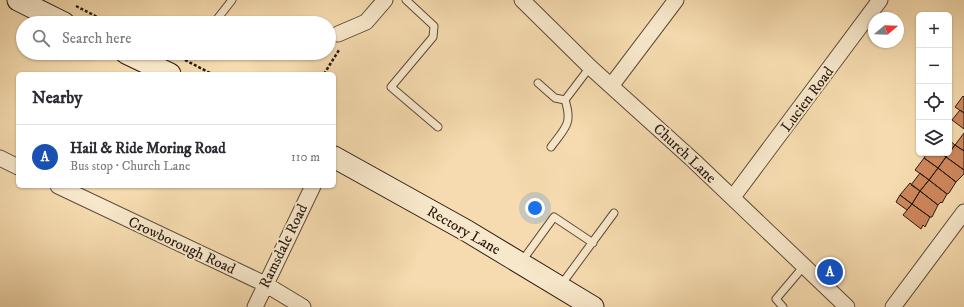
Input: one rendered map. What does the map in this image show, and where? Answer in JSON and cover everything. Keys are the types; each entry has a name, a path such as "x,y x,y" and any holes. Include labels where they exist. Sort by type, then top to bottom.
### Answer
{"main road":[{"path":"18,0 67,13"},
{"path":"152,60 175,66"},
{"name":"Rectory Lane","path":"336,158 560,286 593,307"}],"street":[{"path":"338,34 366,22 385,0"},
{"name":"Church Lane","path":"522,0 590,67 733,197 847,307"},
{"path":"611,86 676,0"},
{"name":"Lucien Road","path":"733,197 880,0"},
{"path":"0,158 16,166"},
{"name":"Crowborough Road","path":"62,188 265,284 303,307"},
{"name":"Ramsdale Road","path":"255,307 312,188"},
{"path":"893,307 964,212"}],"lane":[{"path":"219,16 232,0"},
{"path":"406,0 434,26 433,37 391,87 438,127"},
{"path":"565,100 590,67"},
{"path":"538,83 555,98 565,100"},
{"path":"551,147 568,123 569,113 565,100"},
{"path":"560,286 614,213"},
{"path":"520,263 554,217 593,243"},
{"path":"784,307 776,299 804,266"}],"path":[{"path":"67,13 80,16"},
{"path":"336,56 340,50 338,34"},
{"path":"325,72 333,60"},
{"path":"175,66 203,72"}],"building":[{"path":"963,96 964,97 964,113 955,107"},
{"path":"960,110 964,113 964,129 952,120"},
{"path":"964,133 964,151 955,145"},
{"path":"955,145 964,151 964,170 946,157 952,156 952,149"},
{"path":"925,156 946,157 938,168 924,158"},
{"path":"946,157 964,170 964,174 956,182 938,168"},
{"path":"924,158 938,168 929,180 915,170"},
{"path":"938,168 956,182 947,194 929,180"},
{"path":"920,173 929,180 920,191 911,185"},
{"path":"929,180 947,194 942,203 941,202 938,205 920,191"},
{"path":"910,183 920,191 912,204 900,195"},
{"path":"920,191 938,205 932,217 912,204"},
{"path":"900,195 912,204 907,210 896,202"},
{"path":"912,204 930,217 925,227 923,225 921,229 903,215"}],"place":[{"name":"Hail & Ride Moring Road","path":"830,272"}]}
